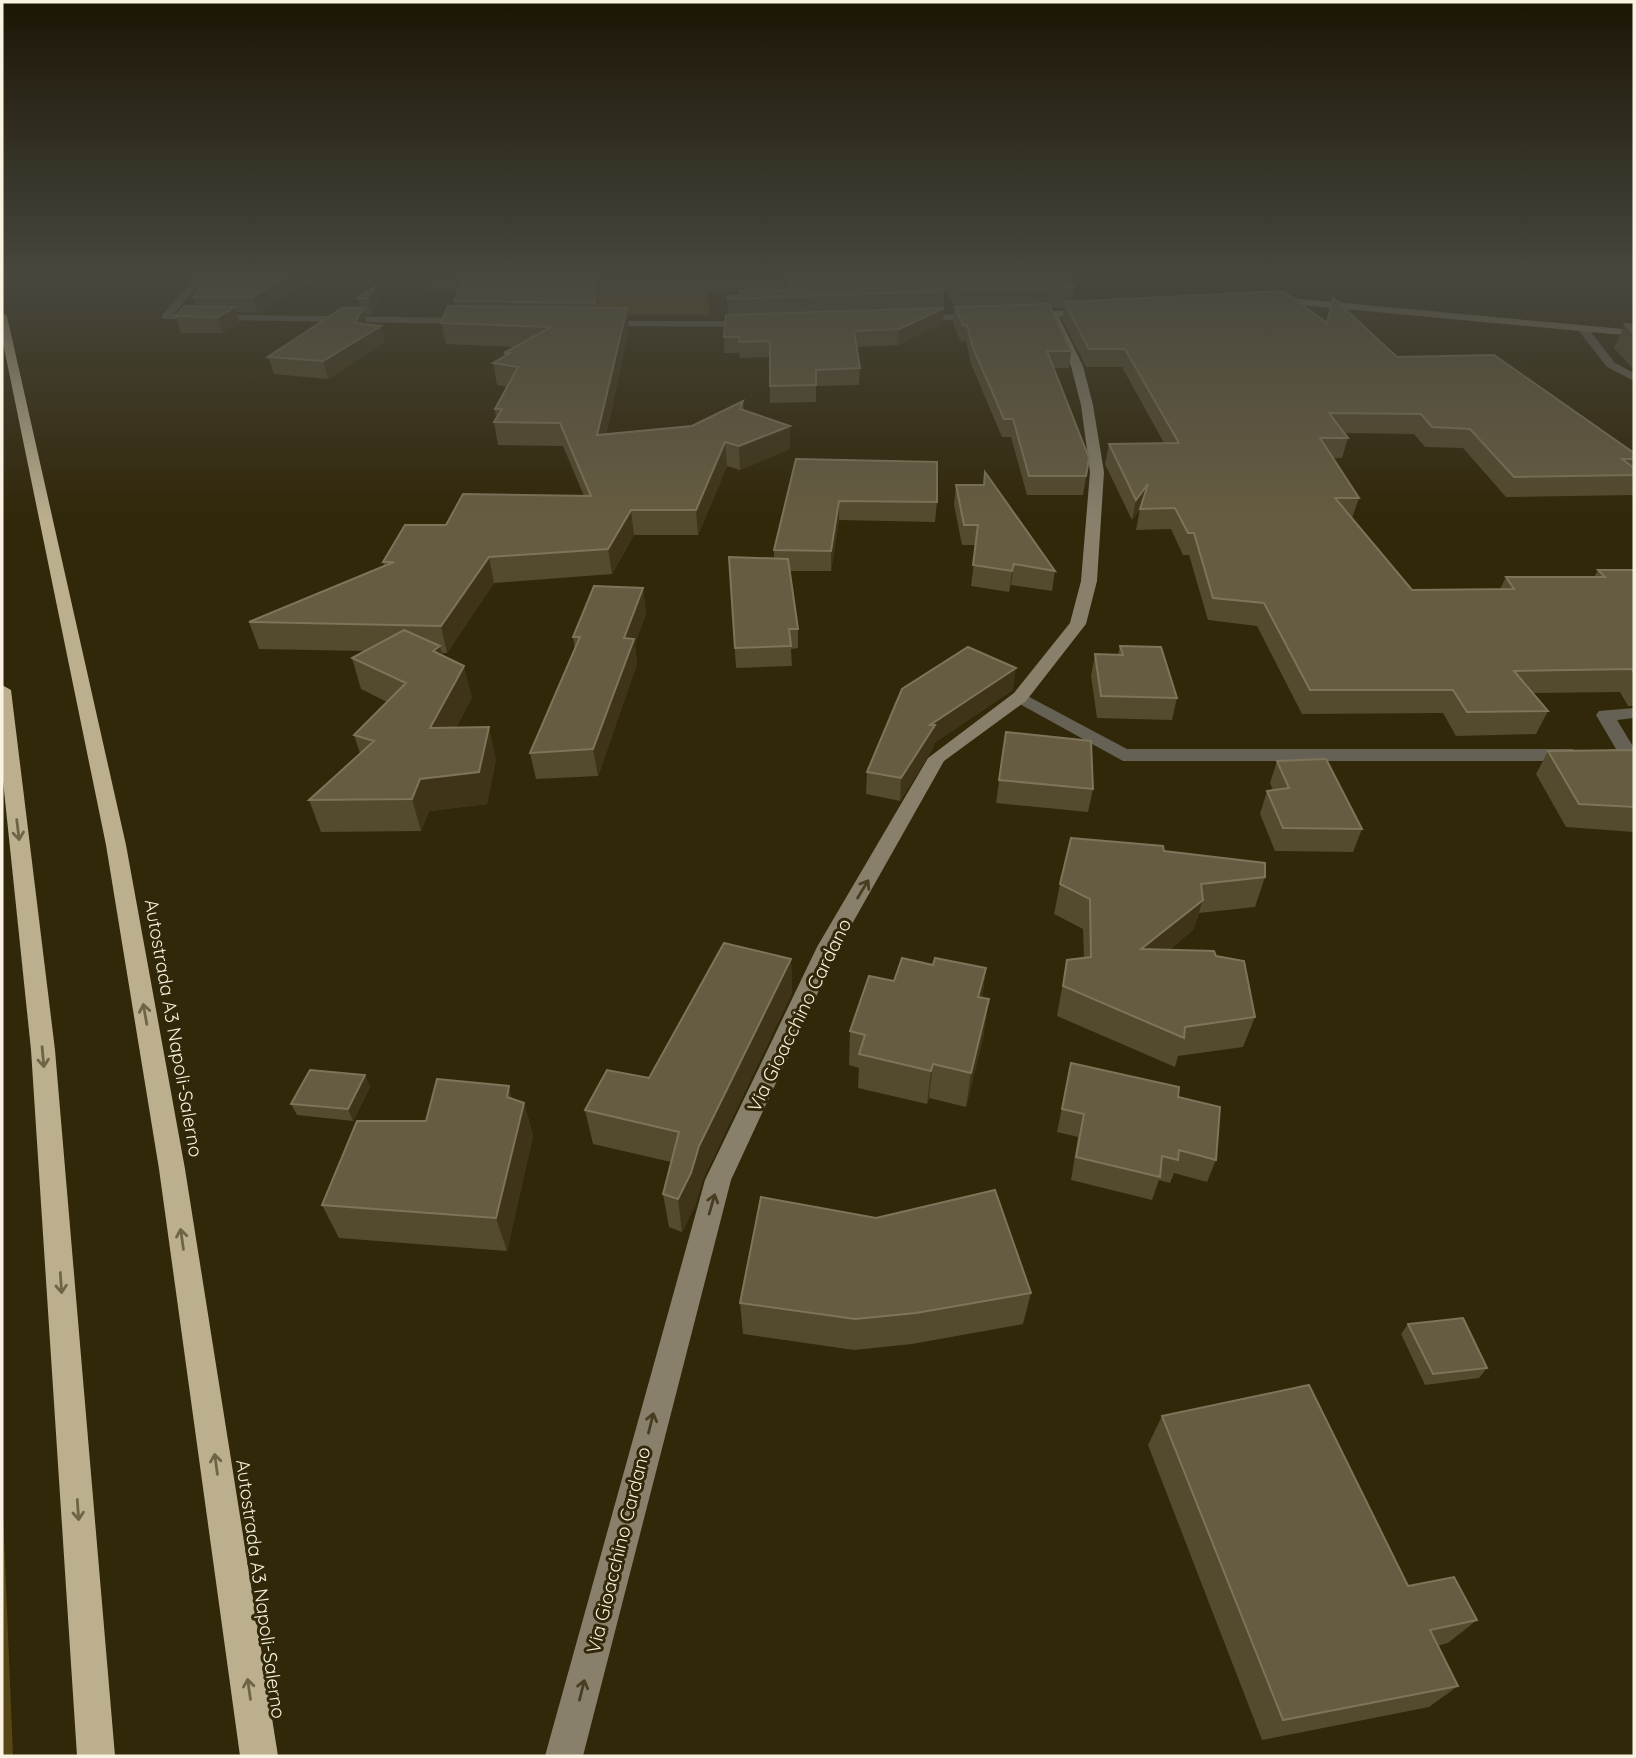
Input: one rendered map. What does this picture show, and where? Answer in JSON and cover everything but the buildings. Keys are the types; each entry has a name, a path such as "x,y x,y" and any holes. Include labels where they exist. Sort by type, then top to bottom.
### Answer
{"highway":[{"name":"Autostrada A3 Napoli-Salerno","path":"11,356 116,845 172,1169 259,1756"},
{"path":"2,690 43,1050 96,1756"}],"street":[{"name":"Via Gioacchino Cardano","path":"564,1756 655,1406 719,1181 828,947 937,758 1020,696 1079,624 1089,582 1097,472 1087,405 1077,366 1071,356"},
{"path":"1604,356 1611,365 1634,378"},
{"path":"1020,696 1123,755 1629,755 1605,715 1634,713"}],"shaded area":[{"path":"2,1487 13,1756 2,1756"}]}
